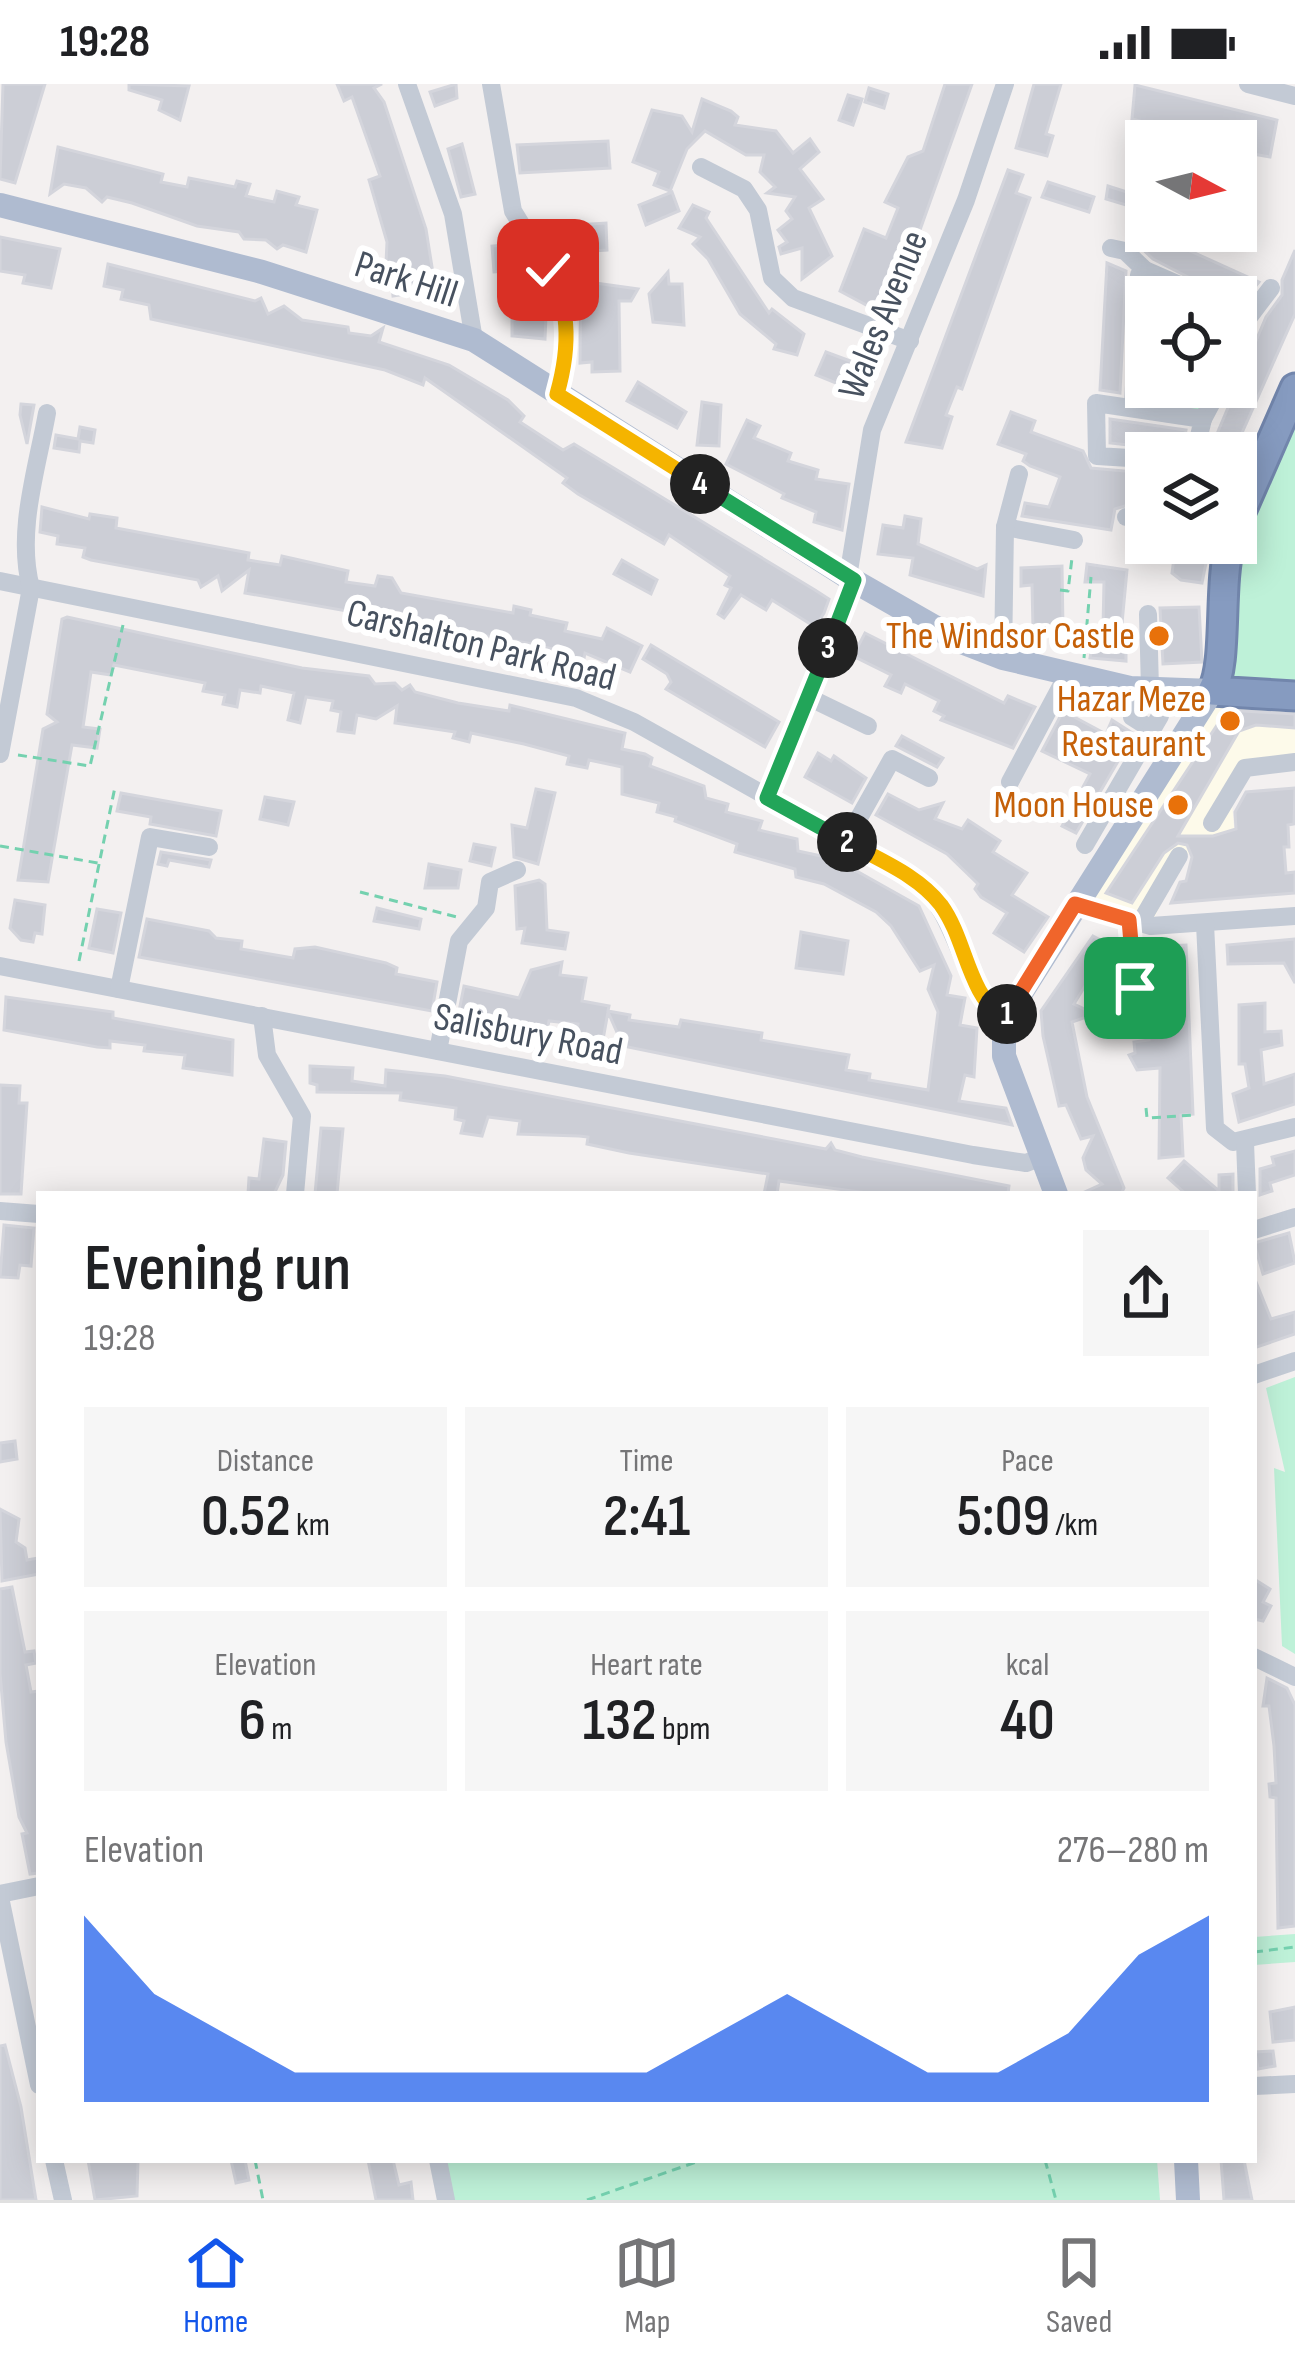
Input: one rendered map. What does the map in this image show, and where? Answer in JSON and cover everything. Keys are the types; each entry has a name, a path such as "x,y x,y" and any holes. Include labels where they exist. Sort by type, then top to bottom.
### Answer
{"highway":[{"path":"1257,459 1295,388"},
{"path":"1227,564 1219,615 1220,678 1212,691 1295,696"}],"main road":[{"name":"Park Hill","path":"0,205 262,272 474,340 850,579 959,641 1075,677 1140,689 1212,691"},
{"path":"1004,1019 1212,691"},
{"name":"Carshalton Park Road","path":"1004,1019 1004,1056 1055,1191"},
{"path":"1186,2163 1188,2200"}],"street":[{"path":"407,84 453,214 474,340"},
{"path":"491,84 513,211 560,288 566,346 557,394"},
{"name":"Wales Avenue","path":"767,798 850,579 872,430 1005,84"},
{"path":"1248,84 1295,96"},
{"path":"496,118 519,115"},
{"path":"701,167 744,189 758,210 772,278 793,298 910,340"},
{"path":"1111,248 1125,251 1144,270 1158,276"},
{"path":"1139,276 1144,270"},
{"path":"1257,300 1271,287"},
{"path":"1125,407 1096,403 1096,455 1125,457"},
{"path":"1133,408 1204,419"},
{"path":"1201,432 1210,408"},
{"path":"0,753 31,588 24,561 26,533 47,413"},
{"path":"1003,658 1005,527 1018,474"},
{"path":"1005,527 1074,540"},
{"name":"Carshalton Park Road","path":"0,581 576,698 634,722 927,890 949,918 984,1002 1004,1019"},
{"path":"1085,845 1155,723 1132,717 1140,689 1148,614"},
{"path":"1010,782 1075,677"},
{"path":"808,697 868,726"},
{"path":"846,841 892,759 929,778"},
{"path":"1212,823 1245,768 1295,762"},
{"path":"119,989 150,837 209,847"},
{"path":"1118,993 1135,988 1134,922 1179,856"},
{"path":"437,1051 460,941 486,908 490,882 517,870"},
{"path":"1075,904 1134,922 1205,924 1295,916"},
{"path":"1205,924 1214,1114 1222,1137 1245,1142 1295,1127"},
{"name":"Salisbury Road","path":"0,966 1016,1162 1042,1157"},
{"path":"262,1016 267,1055 302,1116 296,1191"},
{"path":"1245,1142 1247,1191"},
{"path":"0,1211 36,1214"},
{"path":"1257,1229 1295,1217"},
{"path":"1257,1374 1295,1360"},
{"path":"1257,1659 1295,1677"},
{"path":"36,1887 0,1896 36,2070"},
{"path":"1257,2086 1295,2084"},
{"path":"55,2163 63,2200"},
{"path":"439,2163 446,2200"}],"path":[{"path":"1060,590 1067,590 1074,540"},
{"path":"1075,677 1091,577"},
{"path":"0,753 90,766 100,744 126,606"},
{"path":"74,980 115,787"},
{"path":"0,846 100,863"},
{"path":"360,892 472,922"},
{"path":"1146,1108 1147,1118 1214,1114"},
{"path":"1257,1952 1295,1947"},
{"path":"256,2163 262,2200"},
{"path":"587,2200 693,2163"},
{"path":"1046,2163 1056,2200"}],"shaded area":[{"path":"1295,700 1295,760 1243,765 1231,792 1236,849 1185,854 1152,923 1084,902 1217,703"}],"green space":[{"path":"1295,399 1295,686 1220,678 1228,566 1257,564 1257,494"},
{"path":"1295,1377 1295,1654 1282,1646 1274,1468 1285,1472 1266,1388"},
{"path":"1295,1934 1295,1962 1257,1965 1257,1937"},
{"path":"445,2163 1157,2163 1160,2200 451,2200"}],"building":[{"path":"3,84 45,84 15,183 0,179"},
{"path":"129,84 189,86 180,120 159,110 162,100 129,90"},
{"path":"337,84 382,84 374,88 384,102 426,229 438,305 425,291 393,296 392,286 385,284 387,242 369,180 380,176 352,97 344,101"},
{"path":"456,84 457,98 435,106 430,92"},
{"path":"945,84 972,84 889,317 840,291 864,229 886,238 898,208 885,202 908,157 923,151"},
{"path":"1034,84 1061,84 1046,134 1053,136 1047,156 1016,148"},
{"path":"1135,85 1277,120 1270,157 1257,155 1257,120 1132,119"},
{"path":"869,88 888,94 884,108 865,102"},
{"path":"848,95 862,99 853,125 839,120"},
{"path":"702,99 731,111 738,117 735,125 776,131 793,153 810,139 819,152 800,169 823,199 809,208 832,256 802,279 802,248 781,254 779,247 787,242 778,230 792,219 786,211 795,197 767,193 775,187 760,172 764,155 746,155 705,131 687,149 670,191 654,185 659,172 633,162 652,110 682,116 692,132"},
{"path":"608,141 610,168 520,173 517,145"},
{"path":"462,144 475,194 461,197 448,149"},
{"path":"58,147 163,174 161,182 187,187 189,178 235,187 237,181 250,184 246,196 274,202 277,191 299,197 296,205 317,210 306,252 283,245 277,249 266,240 244,239 239,232 197,226 132,203 107,197 102,202 86,188 64,184 50,194"},
{"path":"1008,170 1023,175 1016,193 1030,198 962,389 957,387 946,415 952,417 942,448 906,442"},
{"path":"1048,182 1094,197 1089,212 1042,197"},
{"path":"1108,186 1125,191 1125,205 1106,199"},
{"path":"672,192 679,211 646,225 639,205"},
{"path":"693,205 709,212 706,218 769,313 772,309 804,334 797,355 774,349 776,344 740,314 708,259 693,244 700,237 679,228"},
{"path":"606,223 607,250 560,253 559,226"},
{"path":"0,237 60,249 51,288 23,283 25,275 0,271"},
{"path":"516,244 518,270 494,272 492,246"},
{"path":"1295,250 1295,314 1257,399 1257,338 1282,295 1282,280"},
{"path":"1146,252 1193,252 1246,276 1186,276"},
{"path":"1107,263 1126,271 1120,393 1100,390"},
{"path":"108,264 255,301 261,298 268,314 284,306 302,320 348,327 349,333 371,336 383,328 379,342 449,365 508,400 524,416 520,422 563,450 574,444 829,599 824,613 815,627 772,600 766,610 741,595 724,618 718,614 731,588 725,585 730,576 669,535 664,544 578,494 563,483 567,478 425,378 423,385 385,370 151,319 149,305 121,299 123,290 104,286"},
{"path":"521,268 532,268 535,286 547,292 545,339 512,336 512,316 520,316"},
{"path":"668,272 669,284 682,284 684,325 653,322 649,294"},
{"path":"581,281 638,289 631,301 619,301 620,371 592,372 592,362 580,363"},
{"path":"826,352 877,371 868,396 816,375"},
{"path":"638,382 686,412 677,428 627,401"},
{"path":"702,402 721,405 719,446 697,445"},
{"path":"21,404 34,405 27,444 20,415"},
{"path":"1228,408 1253,408 1242,432 1218,432"},
{"path":"1011,412 1035,421 1031,432 1083,451 1091,468 1125,471 1125,506 1115,509 1111,530 1022,516 1025,503 1049,507 1060,477 1030,466 1023,461 1026,454 998,444"},
{"path":"1110,419 1186,430 1125,432 1125,445 1110,443"},
{"path":"747,420 760,426 754,438 791,453 788,461 818,470 816,479 849,484 842,530 814,522 816,512 782,498 784,494 726,464"},
{"path":"80,427 95,430 93,443 80,441 79,452 54,448 56,435 78,439"},
{"path":"42,507 89,519 90,514 117,518 116,528 249,553 248,560 280,565 282,556 348,571 346,582 375,586 378,576 392,578 401,593 513,613 514,606 531,610 530,615 567,623 565,631 602,639 607,628 642,646 630,672 585,653 583,664 564,660 566,652 527,643 245,593 249,570 222,591 218,576 201,587 198,580 91,560 83,557 85,548 57,544 58,536 40,532"},
{"path":"905,516 921,519 918,544 977,569 986,565 983,596 910,575 913,558 878,554 883,525 903,528"},
{"path":"622,560 657,580 651,594 614,574"},
{"path":"1087,564 1127,570 1121,634 1126,634 1126,661 1090,658 1095,629 1103,628 1104,582 1085,582"},
{"path":"1173,564 1206,564 1202,583 1181,580 1172,573"},
{"path":"1062,566 1063,628 1033,629 1032,585 1021,586 1021,568"},
{"name":"The Windsor Castle","path":"1199,607 1202,662 1163,664 1160,608"},
{"path":"62,619 302,668 369,676 375,684 395,683 402,690 410,685 415,692 458,703 509,711 510,705 625,733 622,749 645,754 652,758 650,766 704,786 706,798 728,804 726,812 762,821 759,830 797,839 798,851 835,859 919,906 951,976 947,995 965,998 960,1025 977,1028 974,1077 965,1075 959,1101 1006,1108 1012,1125 623,1046 608,1012 602,1045 582,1042 576,1036 578,1024 549,1021 546,1036 458,1016 464,986 519,998 531,970 562,962 560,975 586,978 582,1001 609,1006 608,1011 630,1015 629,1020 679,1027 681,1020 762,1033 761,1040 849,1055 846,1070 870,1074 869,1080 928,1090 938,1012 928,989 934,965 920,971 891,926 876,912 824,884 796,877 795,869 735,852 737,844 657,812 659,803 622,794 622,767 589,760 587,768 567,764 569,756 524,744 471,733 469,742 453,738 455,732 395,723 397,706 376,719 357,715 354,733 338,731 341,712 331,710 333,701 306,697 300,723 288,720 294,693 261,686 260,693 240,690 237,707 223,704 225,695 203,691 205,683 114,665 111,675 91,672 83,727 100,729 97,748 72,745 48,882 18,880 43,729 57,722 47,714"},
{"path":"865,633 1004,703 1008,696 1035,707 1013,748 941,720 944,716 934,711 939,701 905,684 901,693 885,686 891,675 853,656"},
{"path":"651,645 779,722 765,747 666,689 671,682 667,674 643,659"},
{"path":"1227,710 1295,714 1295,728 1256,725 1239,731 1178,836 1213,836 1236,829 1235,812 1246,792 1295,788 1294,824 1288,825 1289,847 1284,847 1286,873 1295,872 1295,893 1171,903 1180,882 1186,881 1192,857 1187,845 1178,843 1164,853 1132,903 1106,893"},
{"path":"1063,711 1106,734 1112,720 1134,734 1076,833 1062,826 1090,774 1042,751"},
{"path":"902,736 943,758 937,767 896,746"},
{"path":"818,753 831,761 834,756 866,778 852,803 805,777"},
{"path":"536,789 555,793 538,864 514,857 512,825 527,828"},
{"path":"121,793 221,811 216,836 150,824 151,817 117,811"},
{"path":"888,794 919,810 943,803 935,819 962,829 968,820 1000,841 993,852 1027,873 1012,895 1048,917 1024,952 994,933 1007,913 981,897 975,889 978,884 947,854 876,815"},
{"path":"265,797 294,802 288,825 260,819"},
{"path":"474,844 495,848 491,866 470,861"},
{"path":"161,852 211,860 209,867 169,860 167,866 158,864"},
{"path":"429,864 461,870 458,888 425,888"},
{"path":"539,880 545,884 547,930 568,933 565,949 522,943 525,928 517,929 515,886"},
{"path":"15,900 45,905 42,934 35,933 33,942 21,940 10,928"},
{"path":"377,908 421,919 419,929 374,921"},
{"path":"97,909 121,913 113,953 89,948"},
{"path":"147,919 242,941 241,949 293,958 295,949 315,947 386,963 397,968 396,974 437,982 432,1011 139,957"},
{"path":"801,932 848,941 843,974 796,968"},
{"path":"1093,936 1110,945 1074,1004 1095,1014 1072,1022 1087,1097 1122,1191 1087,1191 1102,1184 1086,1170 1083,1158 1093,1136 1081,1139 1066,1105 1059,1106 1041,1011"},
{"path":"1295,939 1295,983 1284,963 1228,964 1227,945"},
{"path":"1186,945 1193,1114 1181,1115 1183,1156 1159,1158 1160,1068 1137,1070 1129,1055 1135,1053 1134,1042 1149,1040 1148,1006 1113,1013 1112,1005 1160,991 1166,946"},
{"path":"6,997 113,1012 113,1018 233,1040 232,1075 183,1068 185,1055 144,1051 145,1045 110,1041 110,1048 97,1047 4,1030"},
{"path":"1265,1003 1265,1032 1281,1031 1282,1045 1261,1050 1264,1084 1295,1074 1295,1104 1239,1122 1233,1094 1249,1088 1245,1064 1239,1064 1239,1005"},
{"path":"310,1066 353,1068 352,1081 385,1086 386,1070 445,1076 826,1149 831,1143 835,1150 1009,1186 1008,1191 852,1191 779,1181 777,1191 765,1191 768,1174 629,1153 587,1144 588,1137 518,1134 520,1121 488,1117 482,1136 461,1133 464,1121 455,1119 456,1108 400,1100 401,1093 317,1092 317,1085 310,1083"},
{"path":"0,1085 20,1086 19,1103 27,1103 21,1194 0,1194"},
{"path":"321,1128 343,1129 337,1191 315,1191"},
{"path":"264,1139 286,1142 283,1175 275,1191 248,1191 249,1178 259,1179"},
{"path":"1295,1151 1295,1175 1270,1183 1272,1191 1260,1195 1260,1169 1274,1165 1272,1157"},
{"path":"1184,1161 1219,1191 1183,1191 1168,1178"},
{"path":"1233,1174 1233,1191 1219,1191 1219,1175"},
{"path":"4,1225 34,1228 31,1266 20,1265 18,1278 0,1277"},
{"path":"1289,1233 1295,1263 1263,1274 1257,1242"},
{"path":"1257,1284 1271,1319 1295,1312 1295,1334 1257,1347"},
{"path":"15,1441 17,1459 0,1462 0,1443"},
{"path":"0,1509 19,1519 16,1542 25,1548 27,1560 36,1558 36,1575 2,1581"},
{"path":"1257,1581 1270,1589 1263,1602 1271,1606 1263,1621 1257,1620"},
{"path":"12,1587 25,1652 34,1651 36,1663 26,1665 31,1692 36,1691 36,1873 30,1874 22,1834 27,1833 19,1817 6,1742 0,1589"},
{"path":"1267,1678 1287,1688 1295,1705 1295,1926 1278,1928 1276,1798 1270,1797 1269,1784 1276,1783 1274,1746 1269,1706 1263,1706"},
{"path":"1295,2007 1295,2040 1273,2042 1270,2012"},
{"path":"5,2045 36,2200 0,2200 0,2046"},
{"path":"1273,2051 1275,2066 1258,2069 1257,2052"},
{"path":"89,2163 138,2163 137,2196 95,2200"},
{"path":"232,2163 246,2163 249,2180 236,2183"},
{"path":"369,2163 394,2163 399,2185 411,2182 413,2200 376,2200"},
{"path":"1221,2163 1245,2163 1252,2200 1224,2200"}],"place":[{"name":"The Windsor Castle","path":"1159,636"},
{"name":"Hazar Meze Restaurant","path":"1230,721"},
{"name":"Moon House","path":"1178,805"}],"route":[{"path":"548,270 560,288 565,313 566,346 557,394 854,580 767,798 927,890 949,918 984,1002 1004,1019 1075,904 1129,920 1135,988"}]}
